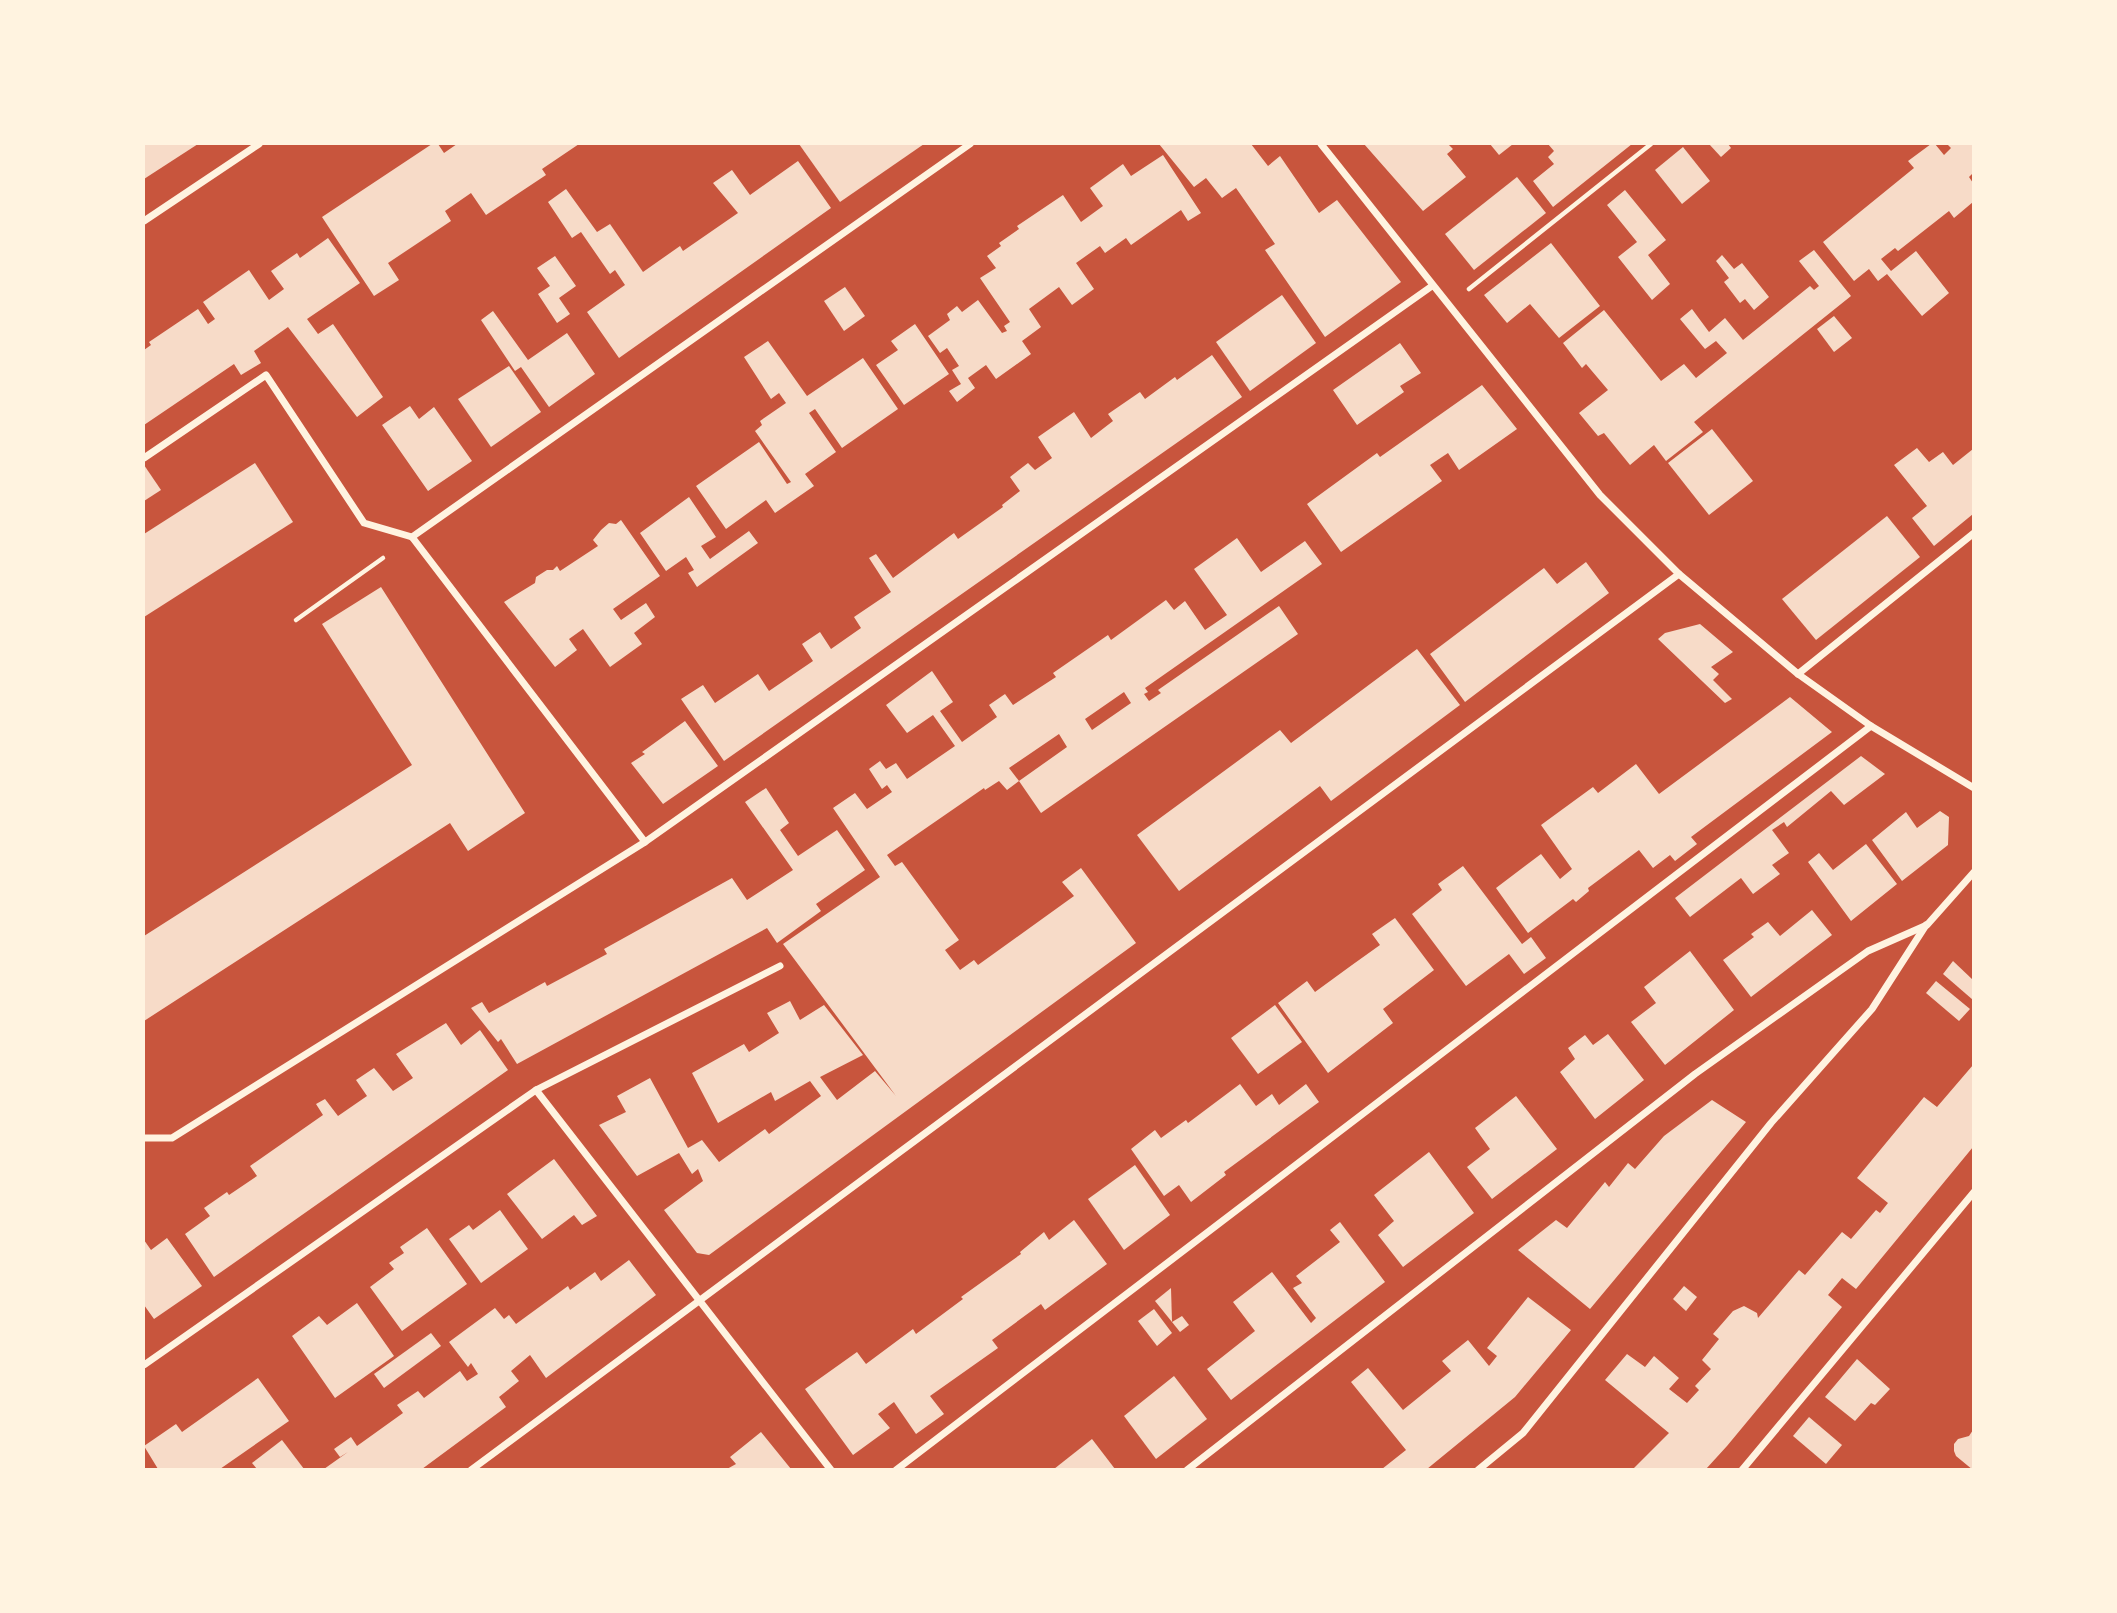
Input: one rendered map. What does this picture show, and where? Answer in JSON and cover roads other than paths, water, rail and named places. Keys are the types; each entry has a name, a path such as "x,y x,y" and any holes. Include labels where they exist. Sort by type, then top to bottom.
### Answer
{"street":[{"path":"144,221 259,144"},
{"path":"412,537 970,144"},
{"path":"1321,144 1600,495 1679,575 1798,674 1871,726 1973,788"},
{"path":"144,1138 172,1138 645,842 1432,286"},
{"path":"144,458 266,376 364,523 412,537 645,842"},
{"path":"1798,674 1973,533"},
{"path":"471,1469 1679,575"},
{"path":"896,1469 1871,726"},
{"path":"1478,1469 1523,1433 1771,1123 1872,1009 1927,925 1973,872"},
{"path":"1187,1469 1695,1074 1868,951 1927,925"},
{"path":"144,1365 536,1090 780,966"},
{"path":"536,1090 831,1469"},
{"path":"1742,1469 1973,1192"}]}
